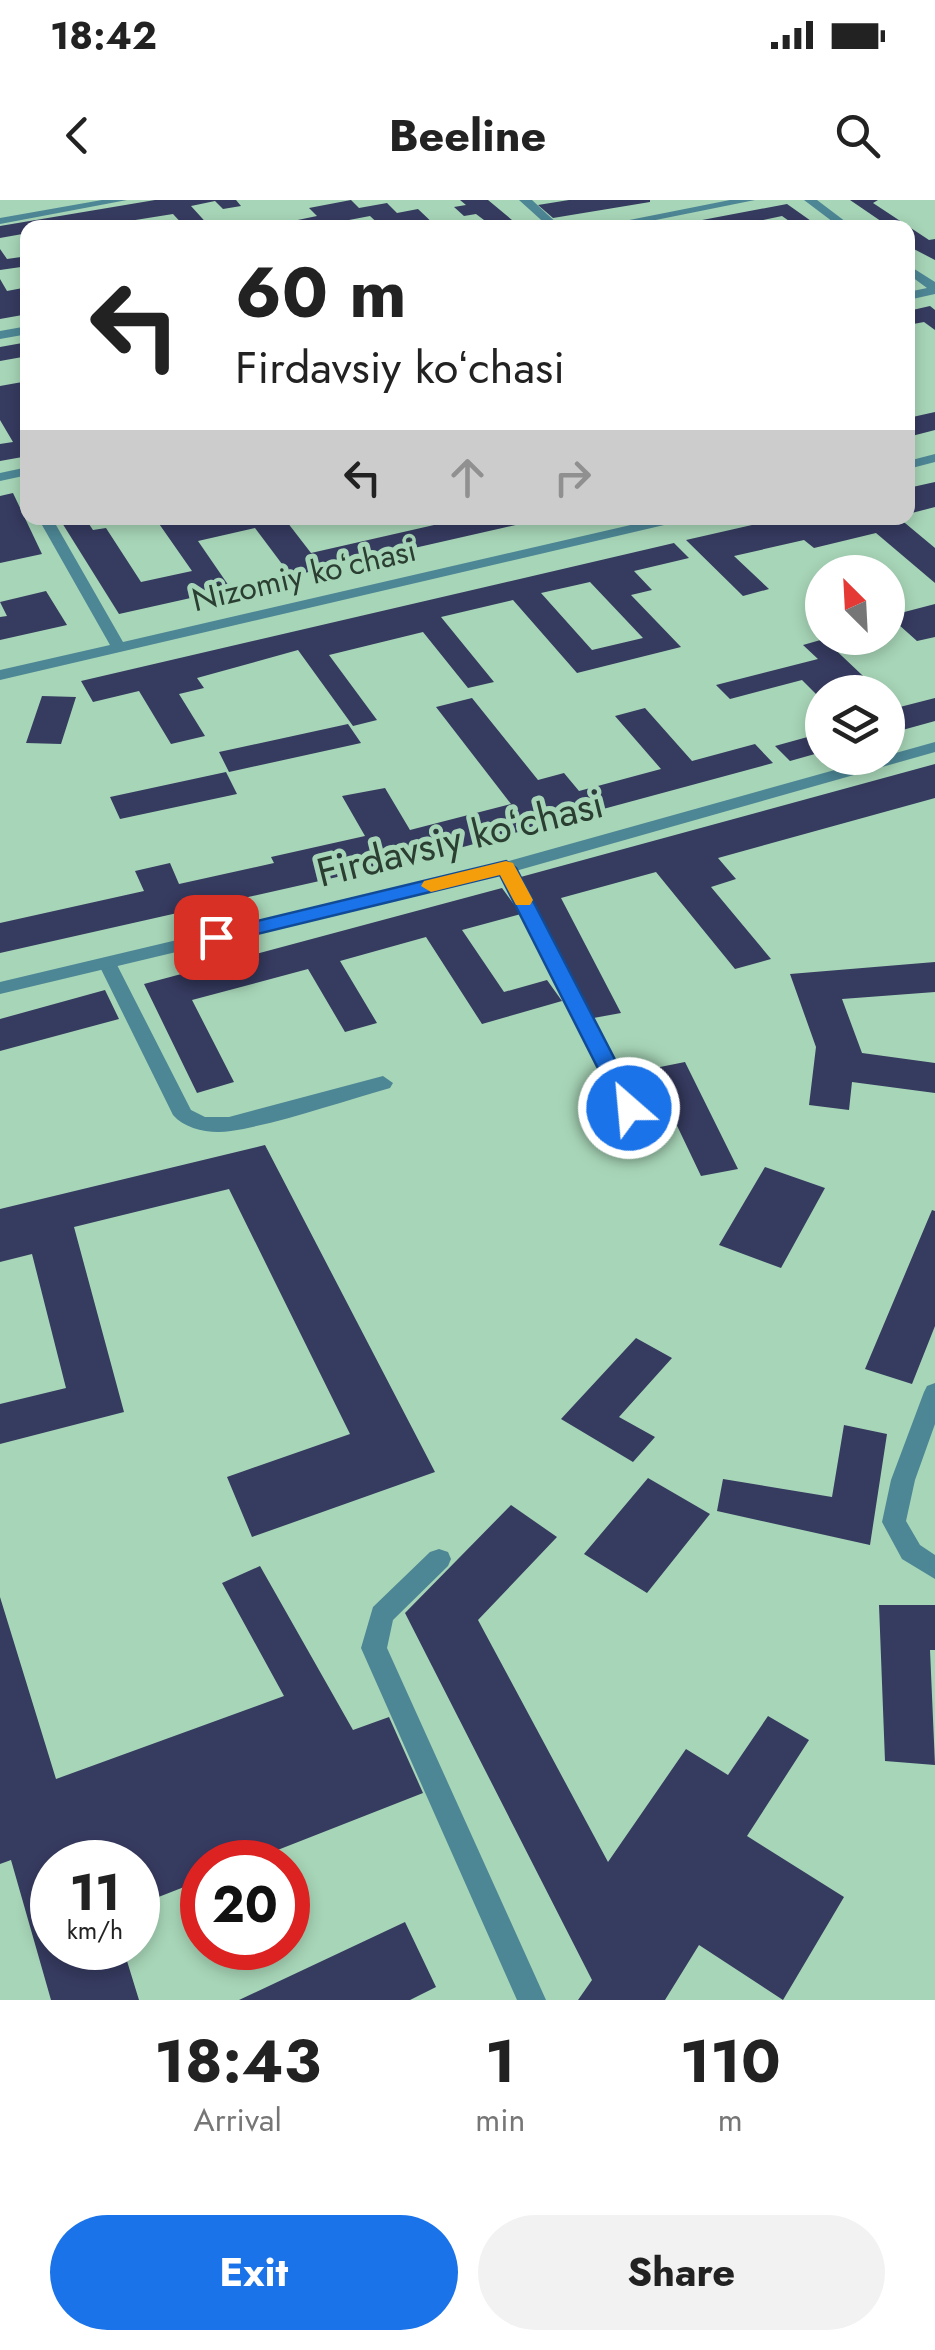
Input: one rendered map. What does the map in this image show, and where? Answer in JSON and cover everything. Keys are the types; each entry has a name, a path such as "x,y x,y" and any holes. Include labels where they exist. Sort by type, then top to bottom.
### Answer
{"street":[{"path":"0,221 120,200"},
{"path":"525,200 548,220"},
{"path":"638,220 748,200"},
{"path":"810,200 838,220"},
{"path":"49,525 118,646"},
{"name":"Nizomiy koʻchasi","path":"0,675 646,525"},
{"name":"Firdavsiy koʻchasi","path":"0,988 506,868 935,747"},
{"path":"506,868 629,1108"},
{"path":"108,964 183,1116 203,1124 229,1124 383,1083"},
{"path":"935,1392 903,1480 894,1522 910,1552 935,1569"},
{"path":"439,1559 382,1615 374,1648 532,2000"}],"building":[{"path":"155,200 236,200 241,206 223,209 215,201 191,206 204,220 179,220 173,214 135,220 36,220"},
{"path":"351,200 359,208 387,203 397,213 418,209 430,220 374,220 370,216 298,220 317,216 309,208"},
{"path":"460,200 488,200 512,220 464,216 454,207 466,205"},
{"path":"569,200 650,202 553,218 538,205"},
{"path":"850,200 878,200 873,203 899,220 879,220"},
{"path":"787,204 810,220 788,220 782,216 764,220 702,220"},
{"path":"20,223 20,234 0,238 0,226"},
{"path":"915,231 929,240 935,239 935,260 915,250"},
{"path":"0,249 7,259 20,257 20,267 0,270"},
{"path":"0,279 7,291 20,289 20,315 0,319"},
{"path":"930,306 935,310 935,330 924,322 915,324 915,309"},
{"path":"20,343 20,357 0,361 0,347"},
{"path":"20,382 20,457 0,461 0,444 13,442 0,420 0,386"},
{"path":"935,412 935,430 915,435 915,416"},
{"path":"935,482 935,507 915,512 915,486"},
{"path":"13,493 20,508 20,525 28,525 42,554 0,563 0,496"},
{"path":"63,525 106,528 141,582 192,571 160,525 289,525 311,553 434,525 516,525 291,576 255,528 198,541 231,589 119,614"},
{"path":"752,525 907,525 935,548 935,583 876,533 814,548 804,540 734,556 769,589 743,596 686,540"},
{"path":"674,543 689,558 634,571 652,590 631,595 681,647 577,673 513,600 441,617 494,682 468,688 423,632 329,655 377,720 353,726 298,650 197,678 204,688 179,694 205,736 171,744 139,691 93,702 81,681","holes":["590,582 643,638 592,650 541,593"]},
{"path":"46,591 67,625 0,640 0,617 7,616 0,602"},
{"path":"935,604 935,637 917,641 905,630 905,612"},
{"path":"814,655 841,655 862,675 805,675 805,683 802,680 730,699 716,685 818,659"},
{"path":"42,696 76,697 61,744 26,743"},
{"path":"472,698 538,780 564,773 579,791 661,769 615,716 645,708 692,761 755,744 773,763 426,857 0,953 0,923 144,891 135,871 170,863 179,884 274,863 271,857 365,836 342,796 385,788 410,830 511,804 436,707"},
{"path":"935,698 935,721 905,729 905,706"},
{"path":"348,724 361,743 229,772 219,752"},
{"path":"805,738 805,757 790,761 775,746"},
{"path":"935,764 935,798 718,858 736,879 711,887 771,959 735,969 656,872 561,898 621,1013 588,1019 517,878 905,775"},
{"path":"226,772 237,794 120,819 110,797"},
{"path":"502,888 521,914 462,930 504,992 547,980 562,1001 482,1024 426,937 340,961 377,1023 345,1032 308,969 192,1000 234,1082 197,1093 144,984"},
{"path":"935,962 935,992 842,999 862,1053 935,1063 935,1093 852,1082 849,1110 809,1105 816,1047 790,974"},
{"path":"105,990 119,1019 0,1051 0,1019"},
{"path":"685,1062 738,1169 701,1176 650,1069"},
{"path":"265,1145 435,1472 252,1537 227,1477 350,1434 229,1189 74,1227 124,1412 0,1444 0,1404 66,1388 32,1254 0,1262 0,1209"},
{"path":"765,1167 825,1188 781,1268 719,1245"},
{"path":"932,1210 935,1326 912,1384 865,1369"},
{"path":"636,1338 672,1358 619,1417 655,1437 633,1462 561,1419"},
{"path":"844,1425 887,1434 870,1545 717,1511 723,1479 832,1497"},
{"path":"648,1478 710,1514 647,1593 584,1554"},
{"path":"511,1505 557,1537 478,1620 608,1862 686,1749 728,1775 768,1716 809,1740 747,1836 844,1897 783,2000 699,1945 665,2000 578,2000 592,1980 405,1613"},
{"path":"260,1566 353,1730 389,1717 423,1793 303,1840 180,1840 180,1889 160,1896 160,1840 30,1840 30,1926 11,1860 0,1864 0,1597 56,1779 284,1696 222,1583"},
{"path":"879,1605 935,1605 935,1650 930,1650 935,1765 885,1761"},
{"path":"405,1922 436,1987 410,2000 239,2000 310,1970 310,1967"},
{"path":"42,1970 130,1970 139,2000 51,2000"}],"slow traffic":[{"path":"431,886 506,868 523,900"}],"route":[{"path":"216,937 506,868 629,1108"}]}
